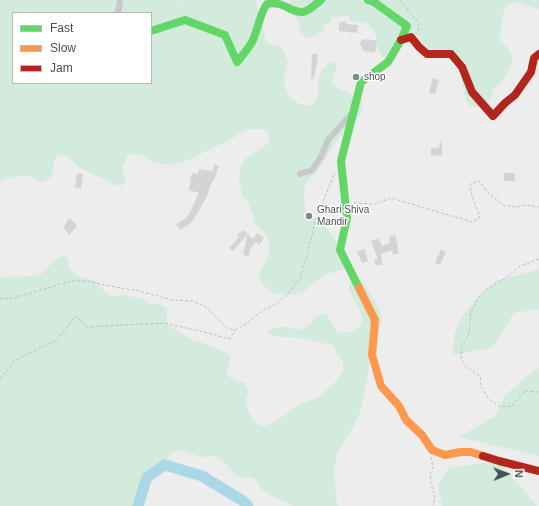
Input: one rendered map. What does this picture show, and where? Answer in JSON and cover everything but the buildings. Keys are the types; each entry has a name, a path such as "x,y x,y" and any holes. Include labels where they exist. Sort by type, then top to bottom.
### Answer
{"street":[{"path":"118,12 120,0"},
{"path":"152,31 185,20 226,35 237,62 252,42 265,6 270,2 276,0 286,3 298,12 305,12 321,0"},
{"path":"368,0 374,2 407,26 401,40 388,62 361,82 341,161 346,218 340,250 375,320 372,355 381,386 399,406 406,420 422,435 432,450 445,455 471,452 539,471"},
{"path":"401,40 411,37 427,54 451,54 462,66 472,92 493,116 515,95 531,72 534,58 539,54"},
{"path":"300,174 312,170 321,158 328,140 354,111"}],"path":[{"path":"400,0 419,23 418,31 411,37"},
{"path":"0,379 17,359 55,341 67,328 75,316 87,327 163,323 230,339 235,330 286,296 300,279 316,219 335,172"},
{"path":"345,202 375,204 391,198 472,222 480,216 472,196 470,184 479,180 489,194 503,205 526,205 539,208"},
{"path":"539,259 520,266 506,278 488,288 480,295 471,312 469,333 462,347 461,359 466,367 480,376 481,387 489,399 500,406 512,406 525,391 539,392"},
{"path":"0,298 10,299 71,281 87,281 139,291 174,300 192,300 205,306 227,328 235,330"},
{"path":"432,450 430,456 433,467 430,481 435,496 433,506"}],"green space":[{"path":"0,0 181,0 182,2 185,0 255,0 266,40 268,43 282,47 288,62 284,77 285,87 290,97 303,105 310,105 314,103 317,98 319,79 323,68 334,61 337,65 332,84 362,101 362,111 359,116 341,135 316,173 308,181 304,190 307,212 324,224 349,258 348,263 343,269 323,276 300,293 276,293 265,287 259,277 260,272 268,258 270,245 266,234 256,225 248,203 242,195 239,179 240,169 245,159 265,146 269,141 267,132 263,129 248,129 184,162 169,165 155,163 142,155 128,155 122,168 126,183 120,185 114,184 79,167 68,157 62,155 58,155 56,158 51,177 46,181 40,181 28,176 12,177 0,181"},
{"path":"289,0 539,0 539,9 519,3 507,5 503,14 500,39 510,51 512,56 511,65 504,79 493,89 489,102 477,107 472,107 465,99 460,69 455,60 425,47 419,38 413,33 406,35 388,56 383,58 378,50 374,31 367,23 349,20 349,16 331,17 331,21 324,25 324,30 310,38 306,37 303,35 296,18 291,11"},
{"path":"63,256 68,258 69,268 72,272 76,275 95,281 109,295 125,295 141,299 150,304 160,304 167,308 167,321 169,326 195,341 201,342 228,354 230,362 226,373 229,377 244,382 250,392 246,395 247,408 253,420 260,426 265,426 276,421 298,405 319,397 338,379 343,370 343,362 337,355 332,345 300,338 274,336 267,330 280,327 297,330 302,329 308,326 316,316 322,314 327,315 337,332 351,332 355,330 361,323 362,316 349,288 351,283 359,279 362,281 380,310 382,320 369,365 361,410 355,424 337,453 334,470 338,506 294,506 263,491 255,479 237,476 220,458 215,456 198,457 191,453 176,451 168,456 161,469 149,480 134,506 0,506 0,278 36,276 44,272 59,257"},
{"path":"539,269 539,309 514,313 493,347 453,355 454,335 462,317 476,299 496,281"},
{"path":"537,368 539,369 539,456 459,437 495,416 505,395"},
{"path":"499,461 537,506 442,506 438,485 449,468"}],"waterway":[{"path":"138,506 147,477 165,465 202,476 243,501 248,506"}],"traffic: fast":[{"path":"152,31 185,20 225,35 237,62 252,42 267,4 272,3 282,5 294,11 303,12 310,9 321,0"},
{"path":"359,288 340,250 347,218 341,161 361,82 388,62 401,40 407,26 374,2 368,0"}],"traffic: slow":[{"path":"359,288 375,320 372,355 381,386 399,406 406,420 422,435 432,450 445,455 471,452 483,456"}],"traffic: jam":[{"path":"401,40 411,37 427,54 451,54 462,67 472,92 493,116 515,95 531,72 534,58 539,54"},
{"path":"483,456 539,471"}],"place":[{"name":"shop","path":"356,77"},
{"name":"Ghari Shiva Mandir","path":"309,216"}]}
